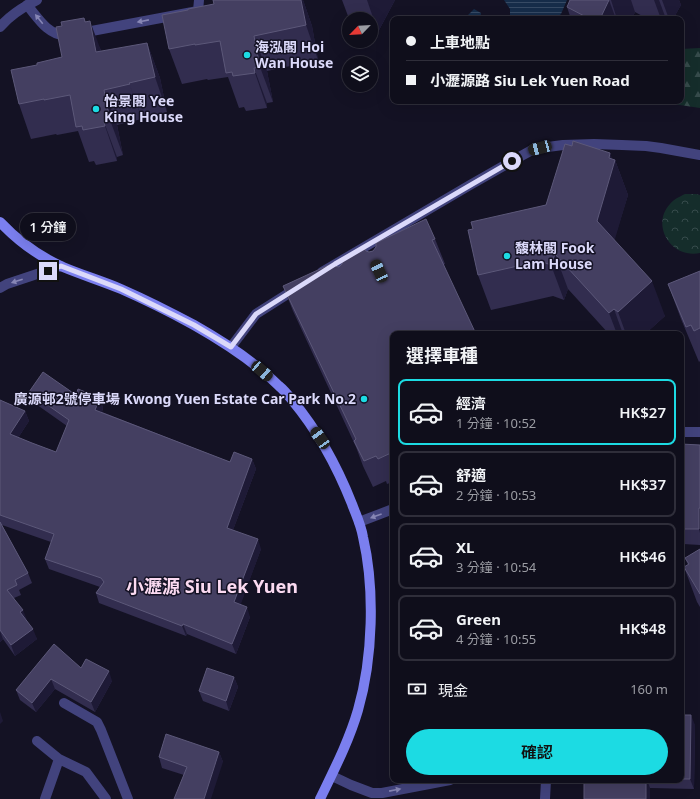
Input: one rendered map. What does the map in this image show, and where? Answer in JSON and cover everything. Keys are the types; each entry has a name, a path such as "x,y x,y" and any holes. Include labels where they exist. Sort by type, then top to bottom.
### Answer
{"street":[{"path":"0,27 15,13 37,0"},
{"path":"27,5 44,26 58,35 65,36 198,11 199,0"},
{"path":"315,276 522,155 536,149 563,145 622,144 661,148 700,155"},
{"path":"0,222 14,237 40,256 145,300 194,325 231,347 280,386 302,412 320,438 335,465 359,522 363,536 368,563 370,589 370,635 365,675 358,710 332,776 320,799"},
{"path":"366,245 372,257"},
{"path":"335,264 340,276"},
{"path":"0,288 61,266"},
{"path":"231,347 256,314 302,285"},
{"path":"684,432 700,432"},
{"path":"359,522 390,510"},
{"path":"64,703 97,722 128,799"},
{"path":"37,741 59,759 86,772 106,799"},
{"path":"45,799 59,759"},
{"path":"332,776 372,793 382,793 434,783"},
{"path":"545,799 546,783"}],"green space":[{"path":"700,48 700,108 673,104 684,104 684,49"},
{"path":"685,194 700,195 700,253 690,254 681,251 673,246 663,231 662,222 664,213 673,201"}],"water":[{"path":"504,0 567,0 561,14 558,16 510,16 510,9"},
{"path":"474,9 481,13 480,16 467,16"}],"building":[{"path":"213,0 301,0 306,25 254,36 260,67 254,68 255,73 233,76 232,72 226,73 220,41 169,49 162,15 214,4"},
{"path":"570,0 609,0 601,16 584,16 567,7"},
{"path":"84,18 85,22 90,21 96,52 147,43 155,77 104,90 110,120 104,122 105,126 83,130 82,126 76,127 70,95 19,104 11,70 37,65 37,63 62,57 56,27 62,26 61,22"},
{"path":"573,141 610,153 609,158 615,160 597,221 652,281 618,312 614,309 609,313 555,254 551,265 540,261 478,275 468,230 473,229 471,222 546,205 565,144 572,146"},
{"name":"廣源邨2號停車場 Kwong Yuen Estate Car Park No.2","path":"426,219 435,239 432,240 475,331 390,331 390,453 378,459 376,456 364,461 354,441 356,439 283,286 331,264 339,267 342,264 343,258 364,248 369,252 373,251 376,247 376,243"},
{"path":"700,271 700,328 694,331 691,325 686,327 668,284"},
{"path":"43,372 76,395 78,389 100,398 95,410 230,462 234,452 252,459 227,528 258,539 234,602 247,607 232,644 183,624 182,626 96,593 104,582 101,578 45,559 54,534 0,515 0,400 25,411 10,434 56,452 69,420 29,392"},
{"path":"684,444 700,445 699,529 684,529"},
{"path":"0,522 28,573 15,580 17,585 7,590 23,610 20,612 33,629 11,645 0,630"},
{"path":"700,549 700,594 684,567 689,564 685,558"},
{"path":"54,644 81,668 86,659 109,671 91,702 51,679 32,703 16,690"},
{"path":"207,668 234,677 226,701 199,691"},
{"path":"684,715 691,715 690,779 684,779"},
{"path":"166,734 219,752 204,799 174,799 187,767 159,757"},
{"path":"584,783 646,783 646,799 584,799"}],"place":[{"name":"海泓閣 Hoi Wan House","path":"247,55"},
{"name":"怡景閣 Yee King House","path":"96,109"},
{"name":"馥林閣 Fook Lam House","path":"507,256"},
{"name":"廣源邨2號停車場 Kwong Yuen Estate Car Park No.2","path":"364,399"}],"district":[{"name":"小瀝源 Siu Lek Yuen","path":"212,587"}],"route":[{"path":"48,271 61,266 121,289 194,325 231,347 256,314 335,264 470,184 512,161"}]}
